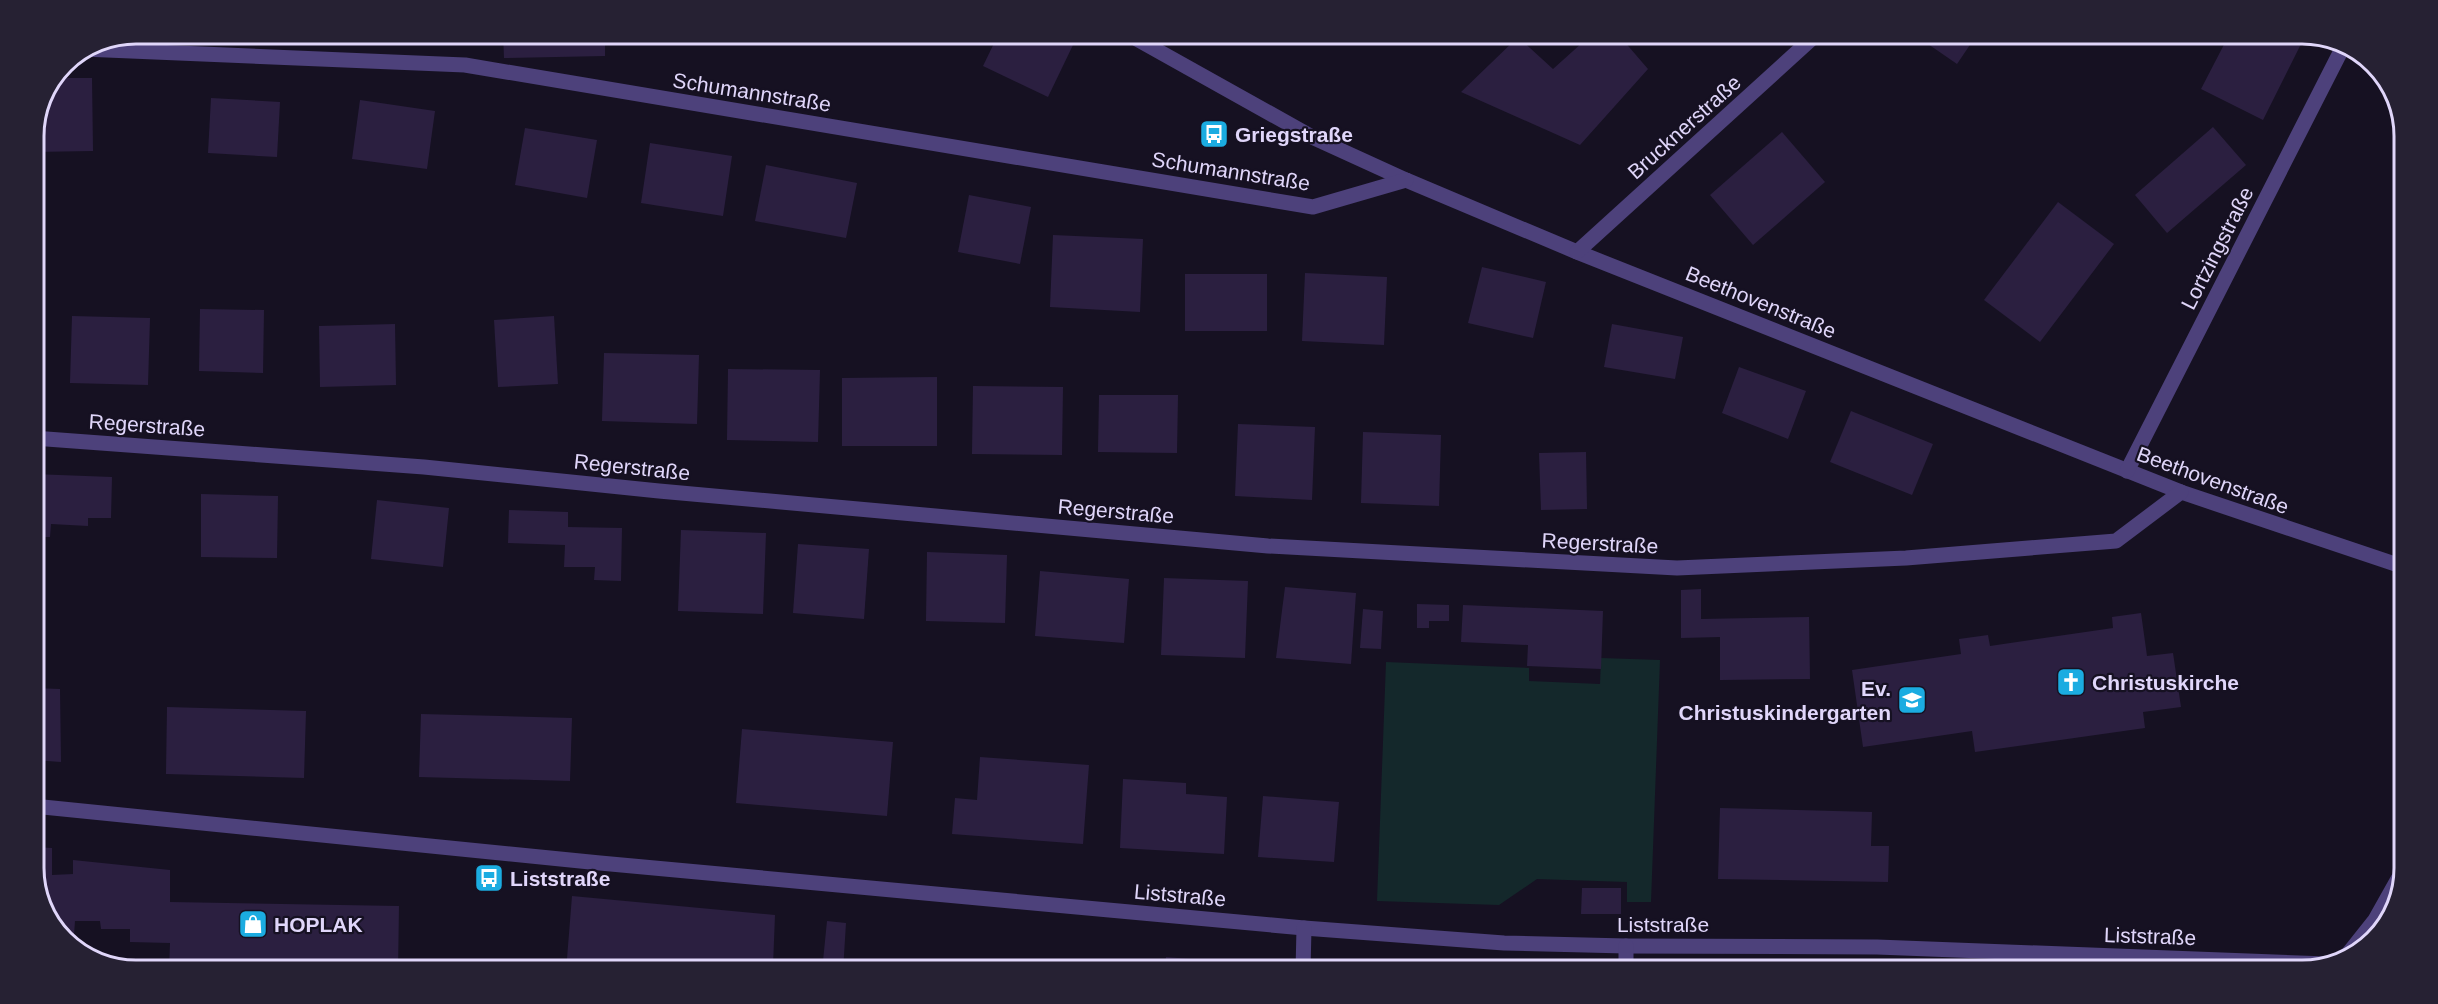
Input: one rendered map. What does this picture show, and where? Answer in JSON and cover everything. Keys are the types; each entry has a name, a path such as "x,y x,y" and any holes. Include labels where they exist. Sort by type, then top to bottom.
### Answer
{"street":[{"name":"Beethovenstraße","path":"1146,44 1314,138 1406,180 1577,252 2181,492 2394,564"},
{"name":"Brucknerstraße","path":"1577,252 1806,44"},
{"name":"Schumannstraße","path":"102,50 465,65 1313,207 1406,180"},
{"name":"Lortzingstraße","path":"2127,471 2341,51"},
{"name":"Regerstraße","path":"44,439 424,467 659,491 1268,546 1677,568 1906,558 2116,541 2181,492"},
{"name":"Liststraße","path":"44,807 611,864 1304,928 1504,943 1877,947 2221,960"},
{"path":"2356,944 2375,920 2392,889"},
{"path":"1304,928 1304,960"},
{"path":"1626,946 1626,960"}],"green space":[{"path":"1601,658 1660,660 1651,902 1627,902 1627,882 1537,879 1499,905 1377,901 1386,662 1529,668 1529,681 1600,684"}],"building":[{"path":"503,44 605,44 605,56 504,58"},
{"path":"994,44 1073,45 1048,97 983,66"},
{"path":"1511,44 1526,44 1553,69 1581,44 1626,44 1648,69 1580,145 1461,92"},
{"path":"1928,44 1971,44 1957,64"},
{"path":"2224,44 2301,44 2263,120 2201,89"},
{"path":"63,78 92,78 93,151 44,152 47,111"},
{"path":"211,98 280,102 277,157 208,153"},
{"path":"360,100 435,111 427,169 352,159"},
{"path":"2213,127 2246,165 2167,233 2135,195"},
{"path":"525,128 597,140 587,198 515,185"},
{"path":"1782,132 1825,182 1753,245 1710,195"},
{"path":"650,143 732,156 723,216 641,203"},
{"path":"766,165 857,183 846,238 755,221"},
{"path":"969,195 1031,207 1020,264 958,252"},
{"path":"2058,202 2114,244 2040,342 1984,300"},
{"path":"1053,235 1143,239 1140,312 1050,307"},
{"path":"1482,267 1546,282 1533,338 1468,323"},
{"path":"1305,273 1387,277 1384,345 1302,341"},
{"path":"1185,274 1267,274 1267,331 1185,331"},
{"path":"200,309 264,310 263,373 199,371"},
{"path":"72,316 150,318 148,385 70,383"},
{"path":"554,316 558,384 498,387 494,320"},
{"path":"395,324 396,385 320,387 319,326"},
{"path":"1612,324 1683,337 1675,379 1604,367"},
{"path":"604,353 699,355 697,424 602,421"},
{"path":"1739,367 1806,391 1788,439 1722,413"},
{"path":"728,369 820,370 818,442 727,440"},
{"path":"937,377 937,446 842,446 842,378"},
{"path":"973,386 1063,387 1062,455 972,454"},
{"path":"1099,395 1178,395 1177,453 1098,452"},
{"path":"1851,411 1933,444 1912,495 1830,462"},
{"path":"1238,424 1315,427 1312,500 1235,496"},
{"path":"1363,432 1441,435 1439,506 1361,503"},
{"path":"1586,452 1587,509 1541,510 1539,453"},
{"path":"44,474 112,477 111,518 88,518 88,526 51,524 50,537 44,537"},
{"path":"201,494 278,496 277,558 201,557"},
{"path":"377,500 449,508 443,567 371,559"},
{"path":"509,510 568,512 568,527 622,528 621,581 594,580 595,567 564,567 565,545 508,543"},
{"path":"681,530 766,533 763,614 678,611"},
{"path":"798,544 869,549 864,619 793,613"},
{"path":"927,552 1007,555 1005,623 926,621"},
{"path":"1040,571 1129,579 1124,643 1035,636"},
{"path":"1164,578 1248,581 1245,658 1161,655"},
{"path":"1285,587 1356,593 1351,664 1276,658"},
{"path":"1701,589 1701,619 1809,617 1810,679 1720,680 1720,637 1681,638 1681,590"},
{"path":"1417,604 1449,605 1449,621 1429,621 1429,628 1417,628"},
{"path":"1463,605 1603,611 1601,669 1527,666 1528,645 1461,642"},
{"path":"1363,609 1383,611 1381,649 1360,648"},
{"name":"Christuskirche","path":"2141,613 2147,656 2173,653 2181,707 2143,712 2145,728 1975,752 1972,731 1863,747 1852,670 1961,654 1959,639 1988,635 1990,646 2113,628 2112,617"},
{"path":"44,688 60,689 61,762 44,761"},
{"path":"167,707 306,711 304,778 166,774"},
{"path":"421,714 572,718 570,781 419,777"},
{"path":"742,729 893,742 887,816 736,803"},
{"path":"980,757 1089,765 1083,844 952,834 955,798 977,800"},
{"path":"1123,779 1186,783 1186,794 1227,797 1224,854 1120,848"},
{"path":"1263,796 1339,802 1334,862 1258,857"},
{"path":"1720,808 1872,812 1871,846 1889,846 1888,882 1718,879"},
{"path":"44,848 52,848 52,875 73,874 73,860 170,870 170,902 399,906 398,960 169,960 170,943 130,942 130,929 101,929 100,921 75,921 74,935 71,935 62,925 48,898 44,875"},
{"path":"1582,888 1621,888 1621,914 1581,914"},
{"path":"572,896 775,915 773,960 567,960"},
{"path":"827,921 846,923 844,960 823,960"},
{"path":"1166,957 1203,960 1166,960"}],"place":[{"name":"Griegstraße","path":"1214,134"},
{"name":"Christuskirche","path":"2071,682"},
{"name":"Ev. Christuskindergarten","path":"1912,700"},
{"name":"Liststraße","path":"489,878"},
{"name":"HOPLAK","path":"253,924"}]}
